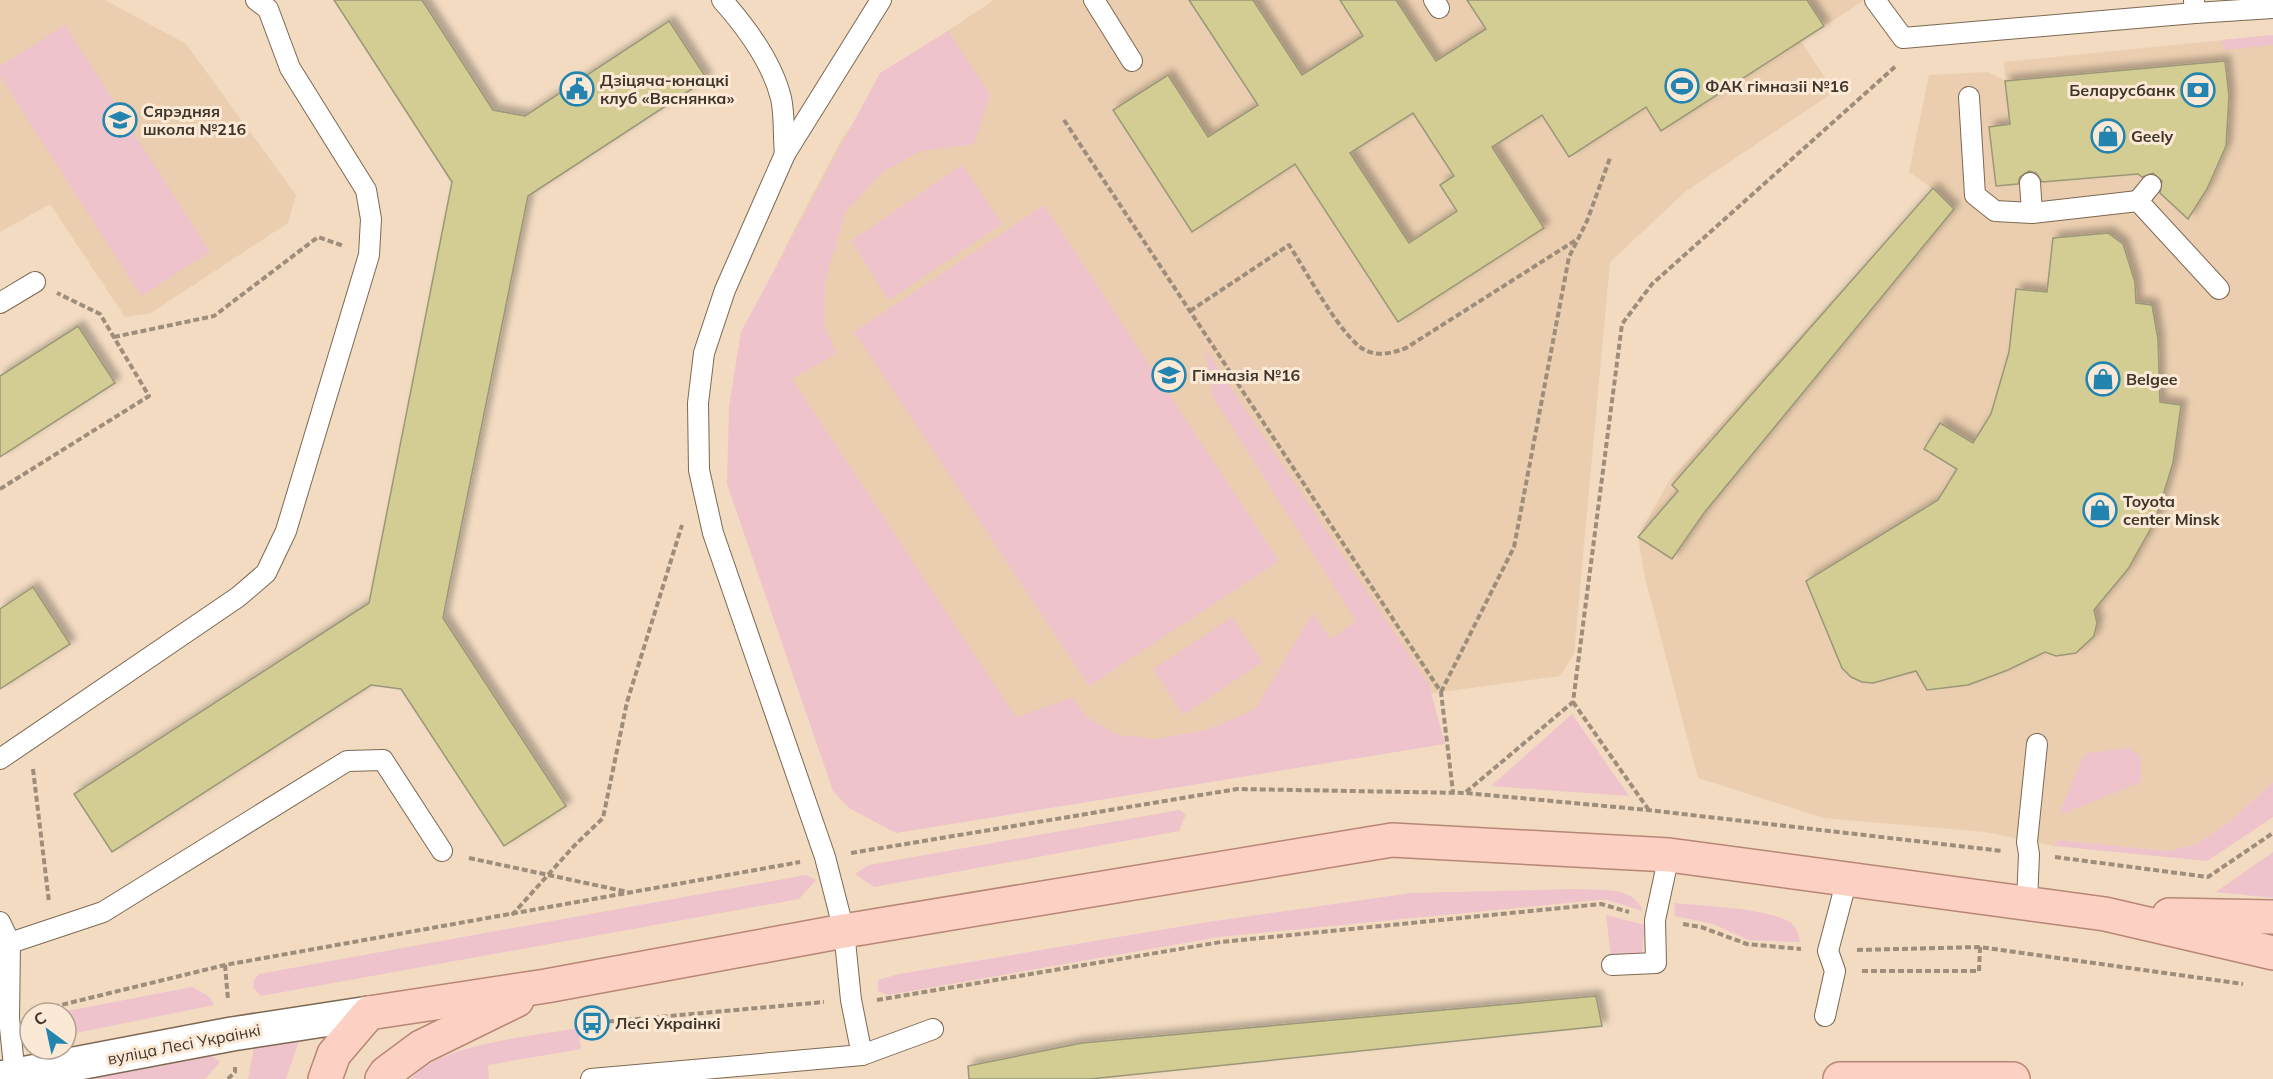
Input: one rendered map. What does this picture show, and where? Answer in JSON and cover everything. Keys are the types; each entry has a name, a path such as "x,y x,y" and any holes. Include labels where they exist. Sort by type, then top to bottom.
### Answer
{"main road":[{"path":"325,1079 334,1054 369,1013 546,986 844,931 1392,840 1669,855 2105,914 2273,953"},
{"path":"2105,914 2273,917"},
{"path":"382,1079 421,1047 546,986"},
{"path":"1840,1079 2013,1079"}],"street":[{"name":"вуліца Лесі Украінкі","path":"8,1077 254,1030 369,1013"}],"lane":[{"path":"722,0 741,21 764,58 781,98 785,154"},
{"path":"1094,0 1132,61"},
{"path":"1875,0 1903,38 2194,6 2273,8"},
{"path":"862,1055 851,1000 844,931 825,857 713,533 699,470 698,403 704,353 725,290 785,154 879,1"},
{"path":"0,759 238,597 266,573 286,531 369,255 371,219 366,190 290,68 269,3"},
{"path":"1969,97 1975,195 1995,211 2032,213 2138,201 2151,185"},
{"path":"2030,183 2032,213"},
{"path":"2138,201 2219,290"},
{"path":"0,303 35,282"},
{"path":"2027,902 2029,854 2026,842 2037,744"},
{"path":"10,943 103,912 348,761 383,760 442,851"},
{"path":"1612,965 1656,963 1655,920 1669,855"},
{"path":"1825,1016 1834,971 1828,951 1847,879"},
{"path":"0,922 10,943 8,1077"},
{"path":"591,1079 862,1055 933,1029"}],"path":[{"path":"1648,810 1573,702 1622,324 1652,284 1930,35"},
{"path":"1064,120 1441,692 1453,792"},
{"path":"1441,692 1514,547 1569,257 1610,158"},
{"path":"114,337 214,316 318,237 369,255"},
{"path":"1190,311 1289,245 1349,337 1366,351 1391,354 1406,348 1577,240"},
{"path":"0,489 149,396 100,315 35,282"},
{"path":"512,915 603,818 627,702 699,470"},
{"path":"1466,793 1573,702"},
{"path":"30,740 52,929"},
{"path":"9,1018 225,965 825,857 1237,789 1466,793 1648,810 2208,877 2273,833"},
{"path":"442,851 500,866 549,874 632,893"},
{"path":"592,1023 851,1000 886,1000 1221,942 1601,904 1655,920 1701,927 1747,944 1828,951 1980,947 2250,985"},
{"path":"1834,971 1979,970 1980,947"}],"shaded area":[{"name":"Сярэдняя школа №216","path":"0,0 105,0 186,44 296,195 288,223 151,313 125,317 50,204 0,232"},
{"name":"Гімназія №16","path":"994,0 1865,0 1801,41 1834,92 1685,192 1610,262 1574,654 1560,676 1441,692 843,800 744,336 790,238 843,137 898,64"},
{"path":"65,25 210,252 141,296 0,76 0,66"},
{"path":"948,31 990,95 974,144 921,151 884,171 846,211 825,281 824,327 837,353 792,379 1016,717 1072,698 1087,717 1118,735 1156,739 1207,730 1255,709 1313,613 1331,639 1356,621 1212,396 1205,348 1429,685 1445,744 896,833 849,808 833,791 727,484 729,406 741,332 880,73"},
{"path":"2273,35 2273,782 2227,824 2196,844 2168,851 2058,840 2054,846 1985,832 1824,818 1698,778 1645,578 1638,537 1669,481 1933,189 1909,172 1929,75 1988,72 2006,81 2004,62"},
{"path":"2273,35 2273,45 2224,50 2222,40"},
{"path":"962,165 1002,224 889,300 851,241"},
{"path":"1044,205 1279,561 1089,686 854,332"},
{"path":"1232,617 1262,662 1183,715 1153,669"},
{"path":"1572,714 1629,796 1491,786"},
{"path":"2129,748 2140,756 2141,782 2063,814 2061,810 2082,758 2087,753"},
{"path":"2273,782 2273,817 2207,861 2054,846 2058,840 2168,851 2196,844 2227,824"},
{"path":"1179,810 1186,814 1179,831 874,887 855,874 869,865"},
{"path":"2273,852 2273,898 2216,892"},
{"path":"806,875 816,880 799,899 261,996 253,987 254,980 259,974"},
{"path":"1576,889 1624,893 1632,897 1643,911 1607,900 1597,900 1219,937 888,995 878,991 878,980 899,974 1208,922 1411,893"},
{"path":"1674,903 1732,908 1775,916 1794,926 1800,942 1748,940 1713,924 1675,916"},
{"path":"1606,915 1645,925 1642,954 1611,958"},
{"path":"192,987 210,997 214,1005 78,1033 78,1009"},
{"path":"578,1028 581,1049 488,1065 489,1079 411,1079 424,1067 442,1057 464,1050 513,1038"},
{"path":"300,1038 286,1079 248,1079 254,1047"},
{"path":"210,1054 220,1062 205,1079 90,1079"}],"building":[{"path":"334,0 422,0 493,110 525,116 669,21 707,79 528,196 448,592 443,618 566,806 504,846 401,689 371,685 112,852 74,794 369,603 452,182"},
{"path":"1189,0 1253,0 1302,75 1363,36 1340,0 1396,0 1436,61 1486,29 1467,0 1807,0 1824,26 1661,131 1646,107 1569,157 1542,115 1492,147 1544,228 1398,322 1295,164 1192,232 1113,110 1168,75 1208,137 1258,105","holes":["1413,113 1454,176 1440,185 1457,211 1409,243 1350,153"]},
{"name":"Geely","path":"2225,61 2229,96 2226,146 2207,189 2188,219 2160,193 2162,181 2153,173 2142,177 2138,174 2042,182 2036,173 2029,171 2020,177 2018,184 1996,186 1989,127 2010,124 2005,81"},
{"path":"1933,188 1954,209 1704,513 1672,559 1638,537 1678,491 1672,485"},
{"path":"2108,233 2123,244 2135,282 2136,303 2152,305 2158,339 2160,402 2181,405 2173,463 2155,521 2128,569 2094,610 2097,623 2094,636 2076,653 2056,656 2045,652 2008,670 1968,685 1927,690 1916,671 1873,683 1862,682 1851,677 1842,668 1806,581 1938,500 1957,469 1924,449 1940,423 1973,443 1991,414 2009,352 2016,289 2047,292 2053,238"},
{"path":"78,326 115,383 0,457 0,376"},
{"path":"33,587 70,644 0,689 0,609"},
{"path":"1596,996 1602,1026 1090,1079 969,1079 968,1066 1082,1043"}],"place":[{"name":"ФАК гімназіі №16","path":"1682,86"},
{"name":"Дзіцяча-юнацкі клуб «Вяснянка»","path":"577,89"},
{"name":"Беларусбанк","path":"2198,90"},
{"name":"Сярэдняя школа №216","path":"120,120"},
{"name":"Geely","path":"2108,136"},
{"name":"Гімназія №16","path":"1169,375"},
{"name":"Belgee","path":"2103,379"},
{"name":"Toyota center Minsk","path":"2100,510"},
{"name":"Лесі Украінкі","path":"592,1023"}]}
